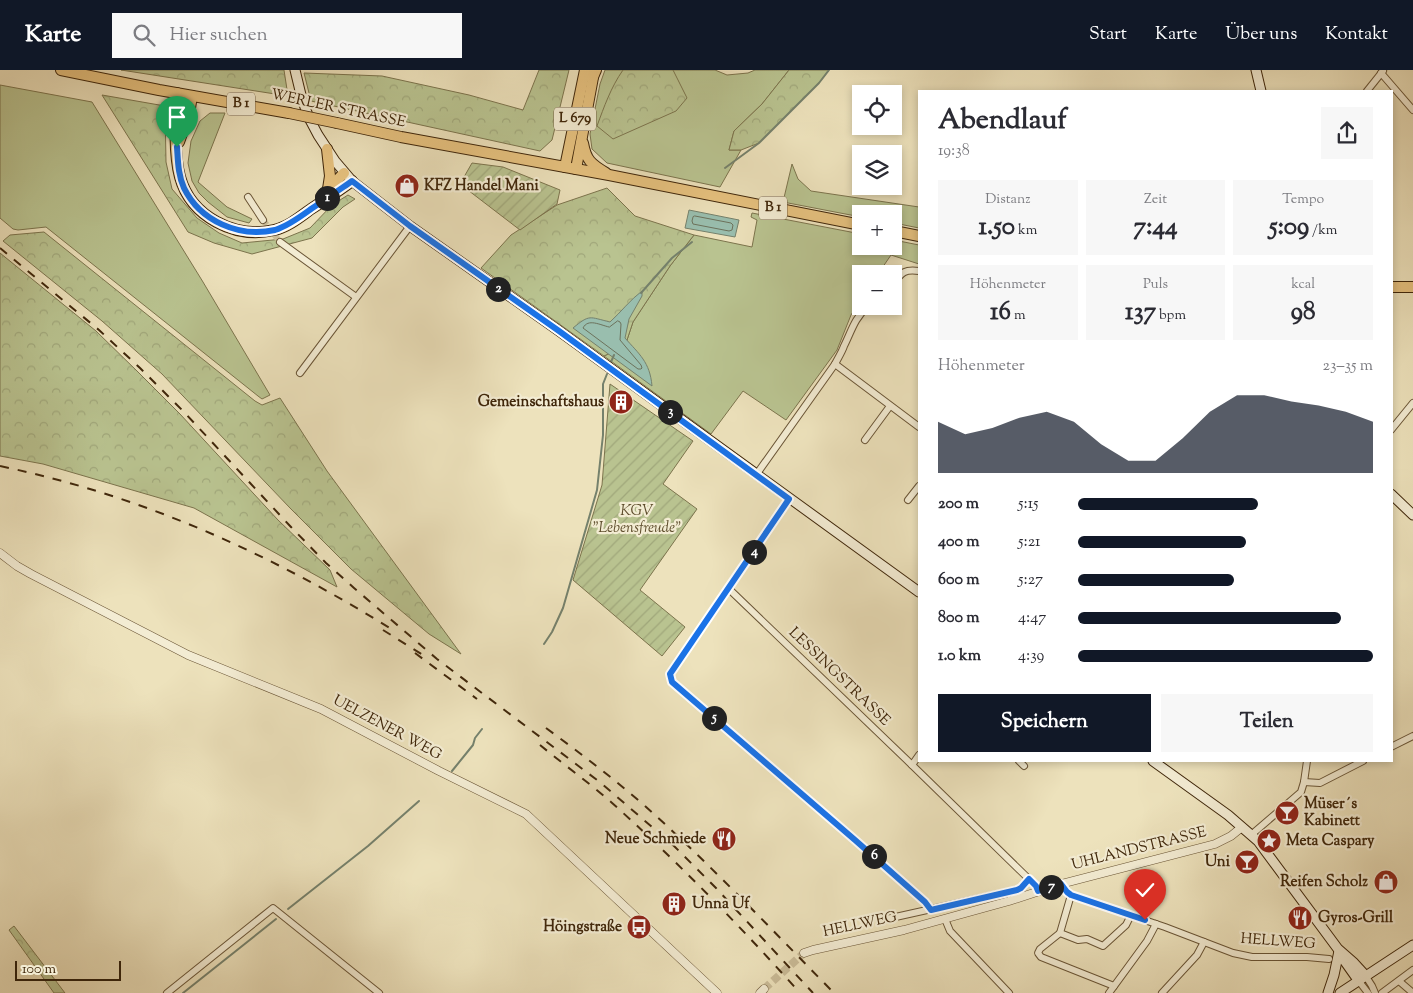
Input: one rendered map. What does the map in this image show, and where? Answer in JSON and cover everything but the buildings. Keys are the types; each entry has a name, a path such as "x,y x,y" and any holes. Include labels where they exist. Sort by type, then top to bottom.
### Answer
{"main road":[{"name":"WERLER STRASSE","path":"62,70 337,122 401,137 609,175"},
{"path":"295,70 309,118 326,149 352,181 410,226 559,331 918,591"},
{"name":"L 679","path":"565,167 585,70"},
{"path":"1256,70 1261,90"},
{"name":"L 679","path":"576,169 594,73"},
{"path":"177,93 177,147 180,176 190,199 200,210 223,225 247,231 276,230 291,223 352,181"},
{"path":"177,147 189,114 192,96"},
{"name":"B 1","path":"582,135 586,156 609,175 852,223"},
{"path":"326,149 330,176 328,190"},
{"path":"307,212 344,173"},
{"path":"902,233 918,236"},
{"path":"1393,287 1413,287"},
{"path":"1393,496 1413,515"},
{"path":"1154,762 1242,827 1261,845 1338,950 1362,978"},
{"path":"1340,993 1413,945"},
{"path":"1338,950 1354,963 1374,969"},
{"path":"1328,993 1334,975 1338,950"},
{"path":"1354,963 1362,978"}],"street":[{"path":"1368,90 1382,71 1413,110"},
{"path":"248,197 263,220"},
{"path":"300,373 410,226"},
{"path":"280,242 356,297"},
{"path":"902,274 909,269 918,271"},
{"path":"756,475 835,364 850,329 860,315"},
{"path":"835,364 918,425"},
{"path":"1393,427 1413,402"},
{"path":"865,440 890,406"},
{"path":"908,500 918,487"},
{"path":"789,499 670,674 672,682 855,840 925,902 931,910"},
{"name":"UELZENER WEG","path":"0,553 12,563 31,574 188,655 327,712 526,814 717,993"},
{"name":"LESSINGSTRASSE","path":"729,589 1029,879 1038,891"},
{"path":"1393,746 1413,736"},
{"path":"912,765 918,756"},
{"path":"1251,835 1301,792 1307,762"},
{"path":"1304,782 1320,782 1362,762"},
{"name":"UHLANDSTRASSE","path":"1038,891 1215,844 1231,836 1242,827"},
{"name":"HELLWEG","path":"882,920 1017,890 1029,879"},
{"name":"HELLWEG","path":"1061,884 1071,895 1233,953 1252,957 1329,959"},
{"name":"HELLWEG","path":"804,953 889,934 1009,901 1038,891"},
{"path":"1071,895 1060,933 1040,949 1038,953 1041,957 1114,986"},
{"path":"167,993 273,908 379,993"},
{"path":"1060,933 1078,940 1087,939 1103,946 1126,925 1131,915"},
{"path":"945,919 950,931 1009,993"},
{"path":"1109,993 1147,941 1156,924"},
{"path":"1162,993 1197,954 1204,942"},
{"path":"1382,993 1413,970"},
{"path":"1362,978 1368,993"},
{"path":"1362,978 1372,986 1375,993"},
{"path":"1399,981 1413,993"}],"green space":[{"path":"121,70 284,70 288,96"},
{"path":"539,70 569,70 552,140 540,151 311,101 304,73 382,76 469,95 523,110"},
{"path":"605,70 715,70 727,75 748,73 755,70 789,70 762,104 734,131 729,150 741,150 720,187 607,163 592,149 590,134 600,84"},
{"path":"623,70 673,70 687,98 676,111 613,139 597,126 611,90"},
{"path":"789,70 829,70 819,83 759,143 741,150 729,150 734,131 762,104"},
{"path":"0,85 92,102 270,395 262,399 258,396 46,227 18,230 13,229 0,218"},
{"path":"102,95 165,106 166,162 172,189 197,218 219,233 242,243 283,239 310,228 332,205 348,195 355,199 343,207 312,238 252,254 214,243 188,232"},
{"path":"210,113 225,113 198,182 227,207 252,219 249,223 227,217 199,193 192,181 188,163 191,141 200,121"},
{"path":"472,163 503,167 560,190 557,204 520,230 460,184"},
{"path":"792,164 798,179 811,191 918,207 918,228 902,225 902,205 852,205 852,215 783,202"},
{"path":"607,188 635,216 694,235 670,266 633,322 625,346 604,356 481,268 511,235 557,205"},
{"path":"752,213 852,232 852,255 891,255 884,265 852,265 852,313 837,350 786,420 743,391 711,434 604,356 625,346 633,322 670,266 694,235 752,247 757,220 751,217"},
{"path":"44,232 255,401 262,405 280,398 327,471 461,654 429,634 351,569 162,374 102,321 3,241 10,235"},
{"path":"902,242 918,245 918,264 891,255 902,255"},
{"path":"0,253 96,331 137,371 180,414 278,520 330,570 337,587 194,508 43,464 0,456"},
{"name":"KGV \"Lebensfreude\"","path":"610,384 693,441 663,484 697,509 640,590 685,627 662,656 573,580 602,485"},
{"path":"14,926 65,993 54,993 9,930"}],"water":[{"path":"689,210 739,220 735,237 685,228"},
{"path":"642,291 642,296 629,319 625,338 646,364 652,386 573,328 583,320 590,318 610,322"}],"waterway":[{"path":"725,168 759,143 819,83 829,70"},
{"path":"641,293 672,258 692,242"},
{"path":"611,362 614,355"},
{"path":"544,644 563,608 597,490 603,435 603,384 607,374"},
{"path":"452,771 473,745 475,738 482,729"},
{"path":"288,909 368,846 419,801"},
{"path":"183,993 276,919"}],"tunnel":[{"path":"263,220 280,242"},
{"path":"764,989 804,953"}],"railway":[{"path":"0,248 99,330 140,368 326,563 354,588 437,659 601,783 674,846 716,888 813,993"},
{"path":"0,466 104,493 204,530 299,576 393,630"},
{"path":"383,630 423,655"},
{"path":"415,653 477,699"},
{"path":"546,728 584,756 670,828 834,993"},
{"path":"540,745 611,802 660,848 755,943 800,993"}],"place":[{"name":"KFZ Handel Mani","path":"407,186"},
{"name":"Gemeinschaftshaus","path":"621,402"},
{"name":"Müser´s Kabinett","path":"1287,813"},
{"name":"Neue Schmiede","path":"724,839"},
{"name":"Meta Caspary","path":"1269,841"},
{"name":"Uni","path":"1247,862"},
{"name":"Reifen Scholz","path":"1386,882"},
{"name":"Unna Uf","path":"674,904"},
{"name":"Gyros-Grill","path":"1300,918"},
{"name":"Höingstraße","path":"639,927"}],"route":[{"path":"177,147 180,176 190,199 211,218 235,229 261,232 276,230 291,223 352,181 410,226 559,331 789,499 670,674 672,682 855,840 925,902 931,910 1017,890 1029,879 1038,891 1061,884 1071,895 1145,920"}]}
